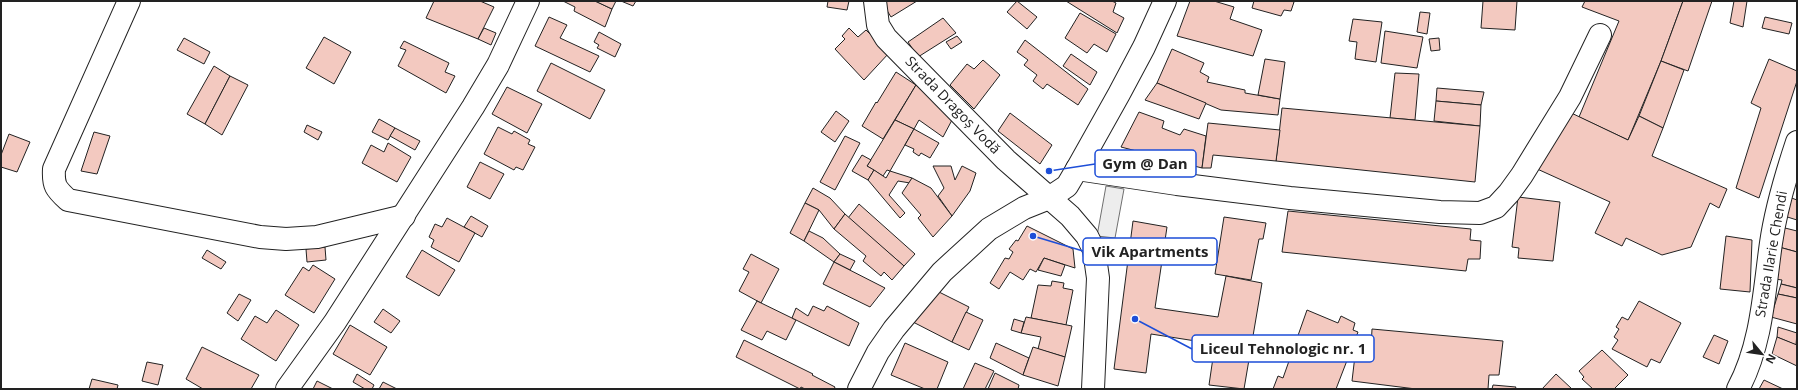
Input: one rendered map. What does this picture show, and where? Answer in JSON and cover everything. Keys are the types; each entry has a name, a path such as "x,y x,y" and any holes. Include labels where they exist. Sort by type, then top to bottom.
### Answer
{"street":[{"path":"130,1 54,169 54,182 57,190 68,200 260,237 286,239 317,237 404,216"},
{"path":"287,389 334,322 473,108 498,65 528,1"},
{"name":"Strada Dragoș Vodă","path":"875,1 878,25 886,38 1006,160 1070,216 1087,236 1097,262 1098,278 1093,389"},
{"path":"859,389 878,352 894,329 942,272 989,229 1024,208 1049,198 1067,186 1078,169 1131,72 1165,1"},
{"path":"1078,169 1177,184 1290,198 1440,212 1480,212 1496,207 1509,193 1522,175 1570,97 1600,35"},
{"name":"Strada Ilarie Chendi","path":"1738,389 1745,376 1758,334 1777,206 1797,142"}],"shaded area":[{"path":"1106,186 1124,189 1115,238 1097,236"}],"building":[{"path":"434,1 480,1 494,7 478,39 426,18"},
{"path":"563,1 595,1 612,9 605,27 574,11 575,7"},
{"path":"595,1 616,1 612,9"},
{"path":"621,1 636,1 633,6"},
{"path":"828,1 849,1 847,10 827,7"},
{"path":"888,1 917,1 891,17 883,4"},
{"path":"1017,1 1037,17 1027,29 1007,12"},
{"path":"1066,1 1112,1 1116,3 1113,12 1124,18 1117,33"},
{"path":"1190,1 1214,1 1234,7 1230,19 1262,30 1253,56 1177,36"},
{"path":"1254,1 1294,2 1291,11 1284,10 1281,16 1252,8"},
{"path":"1483,1 1517,1 1515,30 1481,28"},
{"path":"1585,1 1683,1 1661,61 1628,140 1579,117 1619,21 1582,7"},
{"path":"1683,1 1712,1 1688,71 1661,61"},
{"path":"1734,1 1747,1 1743,27 1730,23"},
{"path":"1420,12 1430,13 1427,34 1417,32"},
{"path":"1080,13 1116,34 1107,52 1094,44 1087,53 1065,38"},
{"path":"549,17 567,25 560,38 599,56 590,72 535,46"},
{"path":"1765,17 1792,23 1789,34 1762,28"},
{"path":"943,18 956,33 918,57 908,42"},
{"path":"1353,19 1382,22 1376,62 1355,59 1357,42 1349,41"},
{"path":"484,28 496,33 491,45 478,39"},
{"path":"849,28 858,37 866,30 889,53 864,80 835,49 845,39 842,36"},
{"path":"1385,31 1423,37 1417,68 1381,63"},
{"path":"599,32 621,44 615,57 597,48 599,45 594,42"},
{"path":"957,36 962,42 951,49 946,42"},
{"path":"324,37 351,52 334,84 306,68"},
{"path":"184,38 210,52 204,64 177,50"},
{"path":"1439,38 1440,50 1431,51 1429,39"},
{"path":"1025,40 1088,89 1078,105 1047,84 1043,89 1033,81 1037,75 1024,65 1028,60 1017,52"},
{"path":"404,41 449,63 445,72 455,76 446,93 398,66 406,50 400,48"},
{"path":"1172,49 1204,63 1200,72 1209,77 1207,82 1245,90 1245,93 1280,99 1278,115 1221,110 1157,83"},
{"path":"1071,54 1097,72 1090,85 1063,66"},
{"path":"1265,59 1285,62 1280,99 1258,95"},
{"path":"1769,59 1797,71 1797,81 1759,198 1736,188 1761,108 1751,103"},
{"path":"983,60 1000,75 974,109 950,85 967,64 974,69"},
{"path":"1661,61 1684,70 1663,128 1639,116"},
{"path":"551,63 605,90 590,119 537,91"},
{"path":"214,66 230,76 205,124 187,114"},
{"path":"896,72 916,85 883,139 862,126"},
{"path":"1395,73 1419,74 1415,120 1390,118"},
{"path":"230,76 248,85 222,135 205,124"},
{"path":"1157,83 1206,103 1199,119 1145,100"},
{"path":"916,85 952,120 943,137 919,120 914,129 895,120"},
{"path":"507,87 542,104 527,133 492,114"},
{"path":"1437,88 1484,92 1481,105 1436,101"},
{"path":"1436,101 1481,105 1480,126 1434,121"},
{"path":"1282,108 1480,126 1475,182 1276,161"},
{"path":"1565,110 1628,140 1639,116 1663,128 1652,156 1727,189 1719,208 1710,203 1691,247 1662,255 1626,238 1622,246 1595,233 1610,202 1535,168"},
{"path":"836,111 849,121 835,142 821,132"},
{"path":"1139,112 1164,121 1162,128 1180,135 1184,129 1206,136 1202,168 1121,147"},
{"path":"1010,113 1052,145 1040,164 998,131"},
{"path":"379,119 395,128 388,140 372,132"},
{"path":"895,120 914,129 890,171 887,170 883,176 867,166"},
{"path":"1208,123 1280,130 1276,161 1213,155 1211,168 1202,168"},
{"path":"307,125 322,132 318,140 304,132"},
{"path":"498,127 512,134 514,131 530,140 528,144 535,147 523,170 516,167 514,170 484,154"},
{"path":"395,128 420,141 415,150 390,136"},
{"path":"914,129 939,143 930,158 921,153 919,156 913,152 914,149 905,145"},
{"path":"94,132 110,136 97,174 81,171"},
{"path":"9,134 30,142 17,172 1,167 1,155"},
{"path":"845,136 860,143 835,190 820,182"},
{"path":"388,143 411,157 397,182 362,163 371,145 384,152"},
{"path":"862,155 871,160 867,166 874,170 868,180 852,171"},
{"path":"480,162 504,174 490,199 467,187"},
{"path":"933,166 951,166 955,180 962,166 976,173 970,191 952,216 938,196 944,188"},
{"path":"874,170 886,178 890,171 912,178 910,183 898,181 889,195 905,213 900,218 868,180"},
{"path":"912,178 931,188 952,216 933,237 918,218 921,215 902,193"},
{"path":"813,188 830,198 845,214 834,229 819,210 805,203"},
{"path":"1518,197 1560,202 1553,261 1518,258 1519,248 1512,247"},
{"path":"1789,197 1797,200 1797,220 1781,215"},
{"path":"805,203 819,210 804,241 790,233"},
{"path":"859,204 915,254 904,266 848,218"},
{"path":"1288,211 1471,229 1470,240 1481,241 1480,259 1468,259 1466,271 1282,252"},
{"path":"845,214 904,266 892,280 884,272 881,276 863,261 866,256 834,229"},
{"path":"471,216 488,226 482,237 464,227"},
{"path":"1224,217 1266,223 1263,239 1259,239 1251,280 1215,274"},
{"path":"447,218 475,233 459,262 431,247 434,240 429,237 435,224 442,227"},
{"path":"1133,221 1167,227 1155,308 1218,317 1226,276 1262,283 1244,389 1209,385 1215,344 1151,334 1146,373 1114,369"},
{"path":"1027,226 1073,249 1075,268 1044,258 1036,272 1030,269 1023,280 1010,272 999,289 990,283 1005,258 1009,259 1013,252 1009,249 1016,240 1018,241"},
{"path":"1781,227 1797,231 1797,252 1779,247"},
{"path":"809,231 823,238 840,254 834,262 804,241"},
{"path":"1726,236 1752,240 1750,292 1720,289"},
{"path":"325,247 326,260 307,262 306,249"},
{"path":"1779,247 1797,252 1797,288 1781,284 1782,280 1775,279"},
{"path":"207,250 226,262 221,269 202,258"},
{"path":"422,250 455,270 439,296 406,277"},
{"path":"751,254 779,269 761,303 739,291 749,272 743,269"},
{"path":"840,254 855,261 850,270 834,262"},
{"path":"1044,258 1065,265 1061,276 1038,270"},
{"path":"834,262 885,288 870,307 823,284"},
{"path":"313,265 335,279 314,313 285,295 303,267 309,271"},
{"path":"1052,281 1064,283 1063,288 1073,290 1066,325 1031,318 1038,285 1051,286"},
{"path":"1781,284 1797,288 1797,298 1778,294"},
{"path":"939,292 969,307 952,342 913,322"},
{"path":"239,294 251,300 238,321 227,313"},
{"path":"1778,294 1797,298 1797,324 1771,317"},
{"path":"757,301 796,320 786,340 767,331 762,340 741,330"},
{"path":"1639,301 1681,323 1660,363 1651,359 1647,367 1612,349 1618,340 1614,337 1619,329 1616,327 1622,317 1628,320"},
{"path":"813,306 824,311 827,306 859,323 849,346 792,318 796,308 808,316"},
{"path":"383,309 400,321 391,333 374,322"},
{"path":"276,310 299,325 276,361 241,339 255,316 267,323"},
{"path":"1307,310 1338,323 1341,316 1355,323 1353,330 1358,332 1336,389 1273,389 1278,376 1283,378"},
{"path":"966,312 983,320 969,350 952,342"},
{"path":"1026,317 1072,326 1065,357 1038,349 1041,337 1021,333"},
{"path":"1014,319 1024,322 1021,333 1011,330"},
{"path":"350,325 387,347 370,375 333,354"},
{"path":"1778,327 1797,333 1796,345 1777,337"},
{"path":"1372,329 1503,341 1499,375 1489,375 1488,389 1416,389 1352,381 1356,347 1371,348"},
{"path":"1714,335 1728,341 1719,364 1703,357"},
{"path":"1777,337 1797,345 1797,366 1772,354"},
{"path":"744,340 813,374 812,375 835,387 834,389 805,389 801,387 800,389 736,357"},
{"path":"905,343 948,362 937,389 925,389 891,375"},
{"path":"996,343 1029,358 1023,375 990,358"},
{"path":"202,347 259,375 251,389 203,389 186,379"},
{"path":"1033,347 1065,357 1058,386 1023,375"},
{"path":"1602,350 1628,375 1614,389 1593,389 1582,379 1584,377 1579,371"},
{"path":"147,362 163,365 158,385 142,381"},
{"path":"975,363 994,371 985,389 963,389"},
{"path":"995,373 1019,385 1018,389 988,389"},
{"path":"357,374 374,385 372,389 365,389 353,382"},
{"path":"1556,374 1572,389 1542,389"},
{"path":"92,379 118,385 117,389 89,389"},
{"path":"1764,380 1783,389 1759,389"},
{"path":"317,381 333,389 313,389"},
{"path":"383,382 397,389 379,389"},
{"path":"1493,385 1516,387 1515,389 1492,389"}],"place":[{"name":"Gym @ Dan","path":"1049,171"},
{"name":"Vik Apartments","path":"1033,236"},
{"name":"Liceul Tehnologic nr. 1","path":"1135,319"}]}
